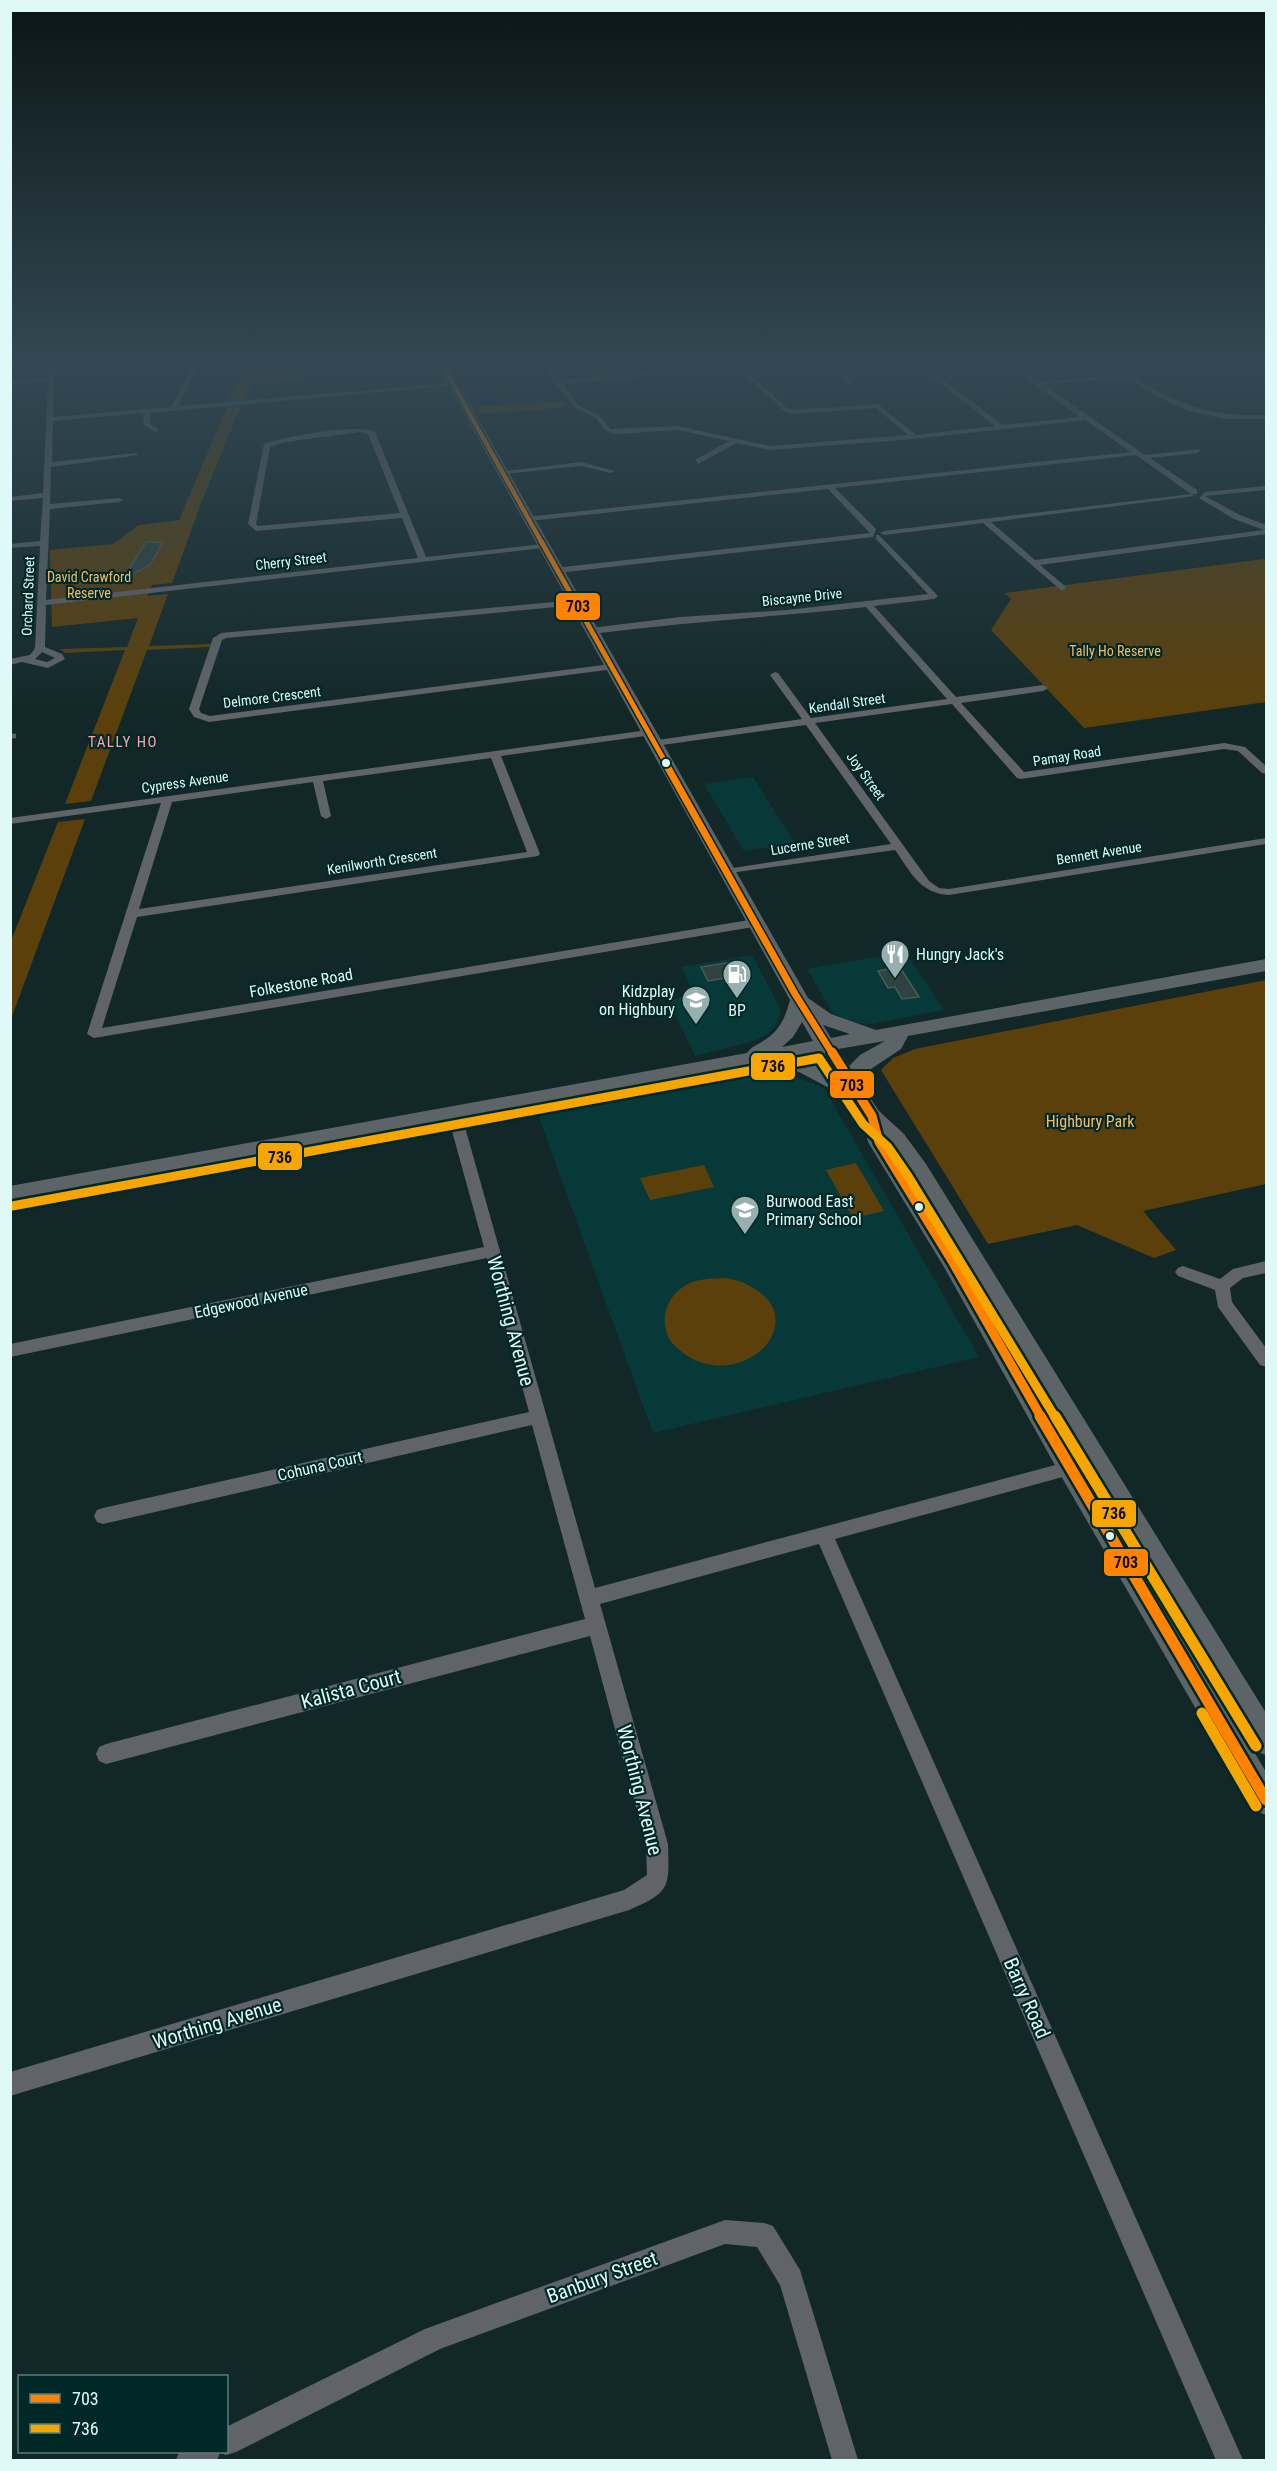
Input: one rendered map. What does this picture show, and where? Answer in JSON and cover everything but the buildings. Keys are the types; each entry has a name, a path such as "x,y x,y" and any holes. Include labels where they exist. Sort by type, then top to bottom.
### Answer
{"main road":[{"path":"507,481 825,1045 872,1116 897,1139 918,1169 1083,1464 1266,1800"},
{"path":"11,1194 1266,965"},
{"path":"797,997 824,1018 873,1036"},
{"path":"745,1059 767,1048 787,1034 798,1013 797,997"},
{"path":"856,1092 856,1070 867,1060 894,1044 902,1031"},
{"path":"767,1056 806,1067 856,1092"},
{"path":"1083,1464 1262,1726 1226,1730"}],"street":[{"name":"Orchard Street","path":"25,660 38,654 40,648 46,481"},
{"path":"261,481 252,528 261,530 404,515"},
{"path":"391,481 423,560"},
{"path":"529,519 894,481"},
{"path":"1176,481 1193,494"},
{"path":"831,488 876,534"},
{"path":"557,570 876,534 1193,494 1204,496 1266,488"},
{"path":"10,499 45,495"},
{"path":"1204,496 1237,517 1266,530"},
{"path":"46,507 119,500"},
{"path":"985,520 1062,588"},
{"path":"1033,563 1266,530"},
{"name":"Biscayne Drive","path":"591,631 680,620 787,613 934,596 876,534"},
{"path":"10,546 44,543"},
{"name":"Cherry Street","path":"42,603 543,546"},
{"name":"Delmore Crescent","path":"575,603 224,635 218,638 194,709 196,715 209,719 611,667"},
{"name":"Pamay Road","path":"867,604 1021,776 1224,746 1241,749 1266,771"},
{"name":"Orchard Street","path":"25,660 48,665 60,659 59,656 40,648"},
{"path":"10,662 25,660"},
{"name":"Joy Street","path":"775,675 926,884 936,891"},
{"name":"Kendall Street","path":"651,738 809,722 1042,688"},
{"name":"Cypress Avenue","path":"10,821 495,755 651,738"},
{"name":"Kenilworth Crescent","path":"130,914 534,854 495,755"},
{"path":"317,779 326,816"},
{"name":"Folkestone Road","path":"167,801 94,1034 755,923"},
{"name":"Bennett Avenue","path":"936,891 949,892 1266,841"},
{"name":"Lucerne Street","path":"726,872 898,846"},
{"name":"Worthing Avenue","path":"10,2084 629,1899 658,1881 657,1844 454,1113"},
{"path":"10,1201 11,1194"},
{"name":"Edgewood Avenue","path":"10,1351 492,1251"},
{"path":"1222,1286 1238,1273 1266,1267"},
{"path":"1183,1272 1222,1286"},
{"path":"1222,1286 1224,1303 1266,1360"},
{"name":"Cohuna Court","path":"103,1516 537,1417"},
{"path":"589,1598 1083,1464"},
{"name":"Barry Road","path":"824,1535 1230,2460"},
{"name":"Kalista Court","path":"106,1754 597,1624"},
{"name":"Banbury Street","path":"228,2441 434,2338 725,2232 764,2235 791,2279 845,2460"},
{"path":"189,2460 203,2453"}],"shaded area":[{"path":"753,777 795,843 744,851 704,784"},
{"path":"905,952 944,1010 871,1024 851,1022 833,1013 807,969"},
{"name":"BP","path":"752,955 781,1010 776,1025 767,1035 751,1042 695,1056 669,1002 693,991 681,967"},
{"name":"Burwood East Primary School","path":"775,1069 824,1088 979,1357 653,1433 537,1112"}],"green space":[{"name":"David Crawford Reserve","path":"195,481 210,481 172,583 152,585 147,596 168,594 149,646 211,644 210,647 147,650 91,801 65,804 125,650 65,653 60,649 127,647 138,618 52,627 50,550 113,544 139,525 179,520"},
{"name":"Tally Ho Reserve","path":"1264,559 1266,561 1266,702 1084,728 991,630 1011,599 1005,593"},
{"path":"85,819 11,1019 11,941 58,822"},
{"name":"Highbury Park","path":"1266,980 1266,1184 1143,1211 1176,1250 1154,1258 1077,1225 988,1244 881,1070 893,1058 915,1049"},
{"path":"856,1163 884,1211 853,1218 826,1170"},
{"path":"704,1165 714,1187 650,1200 640,1178"},
{"path":"726,1278 746,1284 768,1300 775,1318 772,1335 761,1350 744,1361 722,1366 699,1362 676,1347 670,1340 666,1332 665,1314 672,1298 686,1285 705,1279"}],"transit line":[{"name":"703","path":"508,481 795,994 872,1116 879,1142 952,1261 1070,1468 1266,1800"},
{"name":"736","path":"12,1206 819,1058 863,1124 888,1147 908,1176 1256,1746"},
{"name":"736","path":"1202,1713 1256,1806"}],"place":[{"name":"Hungry Jack's","path":"895,980"},
{"name":"BP","path":"737,1000"},
{"name":"Kidzplay on Highbury","path":"696,1026"},
{"name":"Burwood East Primary School","path":"745,1236"}],"district":[{"name":"TALLY HO","path":"123,742"}]}
